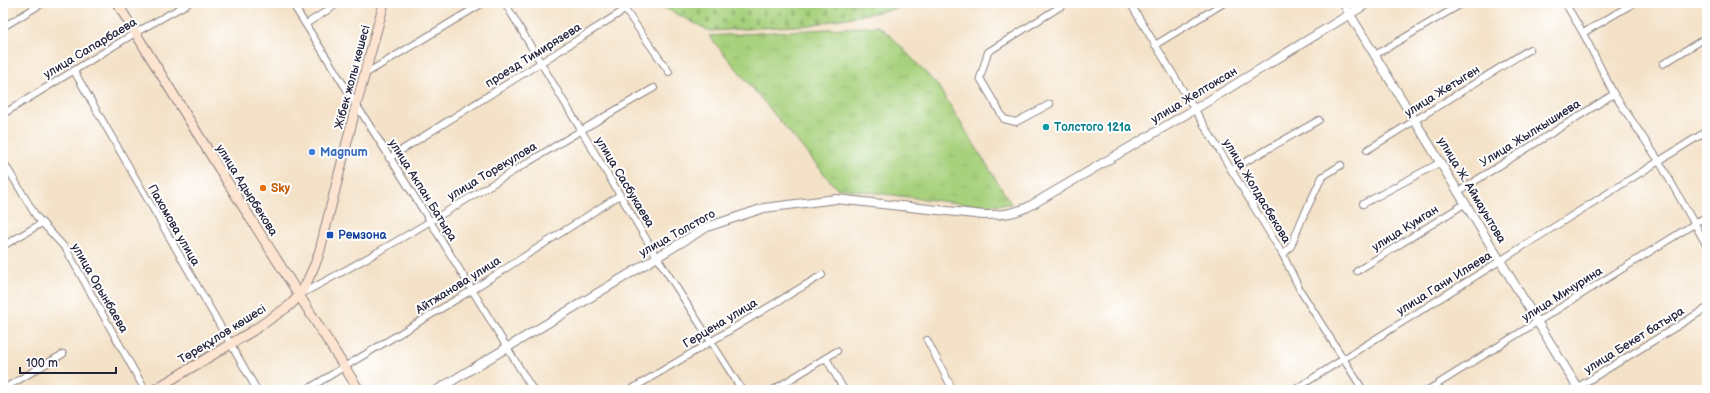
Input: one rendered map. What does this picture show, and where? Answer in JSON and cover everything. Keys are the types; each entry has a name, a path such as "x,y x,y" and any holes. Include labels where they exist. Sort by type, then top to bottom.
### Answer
{"main road":[{"name":"улица Адырбекова","path":"117,3 224,178 300,295 359,390"},
{"name":"Жібек жолы көшесі","path":"300,295 316,262 384,3"},
{"name":"Төреқұлов көшесі","path":"154,390 280,313 300,295"}],"street":[{"path":"3,27 43,3"},
{"name":"улица Сапарбаева","path":"3,114 189,3"},
{"name":"улица Акпан Батыра","path":"292,3 430,221 533,390"},
{"path":"306,24 339,3"},
{"path":"365,74 484,3"},
{"name":"улица Сасбукаева","path":"505,3 657,257 742,390"},
{"path":"1050,104 1016,122 1004,119 980,78 988,52 1066,3"},
{"name":"улица Жолдасбекова","path":"1130,3 1283,255 1300,290 1363,390"},
{"path":"1155,45 1224,3"},
{"name":"улица Ж. Аймауытова","path":"1343,3 1466,203 1577,389"},
{"name":"улица Желтоксан","path":"984,215 1003,215 1014,213 1028,207 1195,109 1368,3"},
{"path":"1375,55 1463,3"},
{"path":"1565,3 1583,33 1614,94 1658,161 1707,246"},
{"path":"1583,33 1634,3"},
{"name":"проезд Тимирязева","path":"389,158 625,10 669,72"},
{"path":"1663,64 1707,37"},
{"name":"улица Жетыген","path":"1367,150 1530,49"},
{"name":"Пахомова улица","path":"74,71 257,390"},
{"name":"улица Торекулова","path":"300,295 430,221 580,130 654,88"},
{"name":"Улица Жылкышиева","path":"1459,192 1614,94"},
{"path":"1231,170 1318,120"},
{"name":"улица Гани Иляева","path":"1294,390 1707,131"},
{"name":"улица Орынбаева","path":"3,161 36,216 66,249 145,390"},
{"path":"1363,204 1441,162"},
{"path":"1283,255 1291,246 1322,177 1341,166"},
{"name":"Айтжанова улица","path":"306,390 472,290 620,196"},
{"name":"улица Толстого","path":"437,390 707,227 724,220 764,208 836,199 984,215"},
{"name":"улица Кумган","path":"1357,271 1466,203"},
{"name":"улица Мичурина","path":"1428,390 1707,216"},
{"path":"3,246 42,223"},
{"name":"Герцена улица","path":"630,390 822,275"},
{"name":"улица Бекет батыра","path":"1577,389 1707,308"},
{"path":"927,340 953,390"},
{"path":"773,390 837,351"},
{"path":"3,389 63,354"},
{"path":"826,358 844,390"}],"green space":[{"path":"655,3 900,3 898,8 810,25 710,31"},
{"path":"878,26 893,38 938,86 1011,204 973,205 836,188 709,36"}],"place":[{"name":"Толстого 121а","path":"1046,127"},
{"name":"Magnum","path":"312,152"},
{"name":"Sky","path":"263,188"},
{"name":"Ремзона","path":"330,235"}]}
